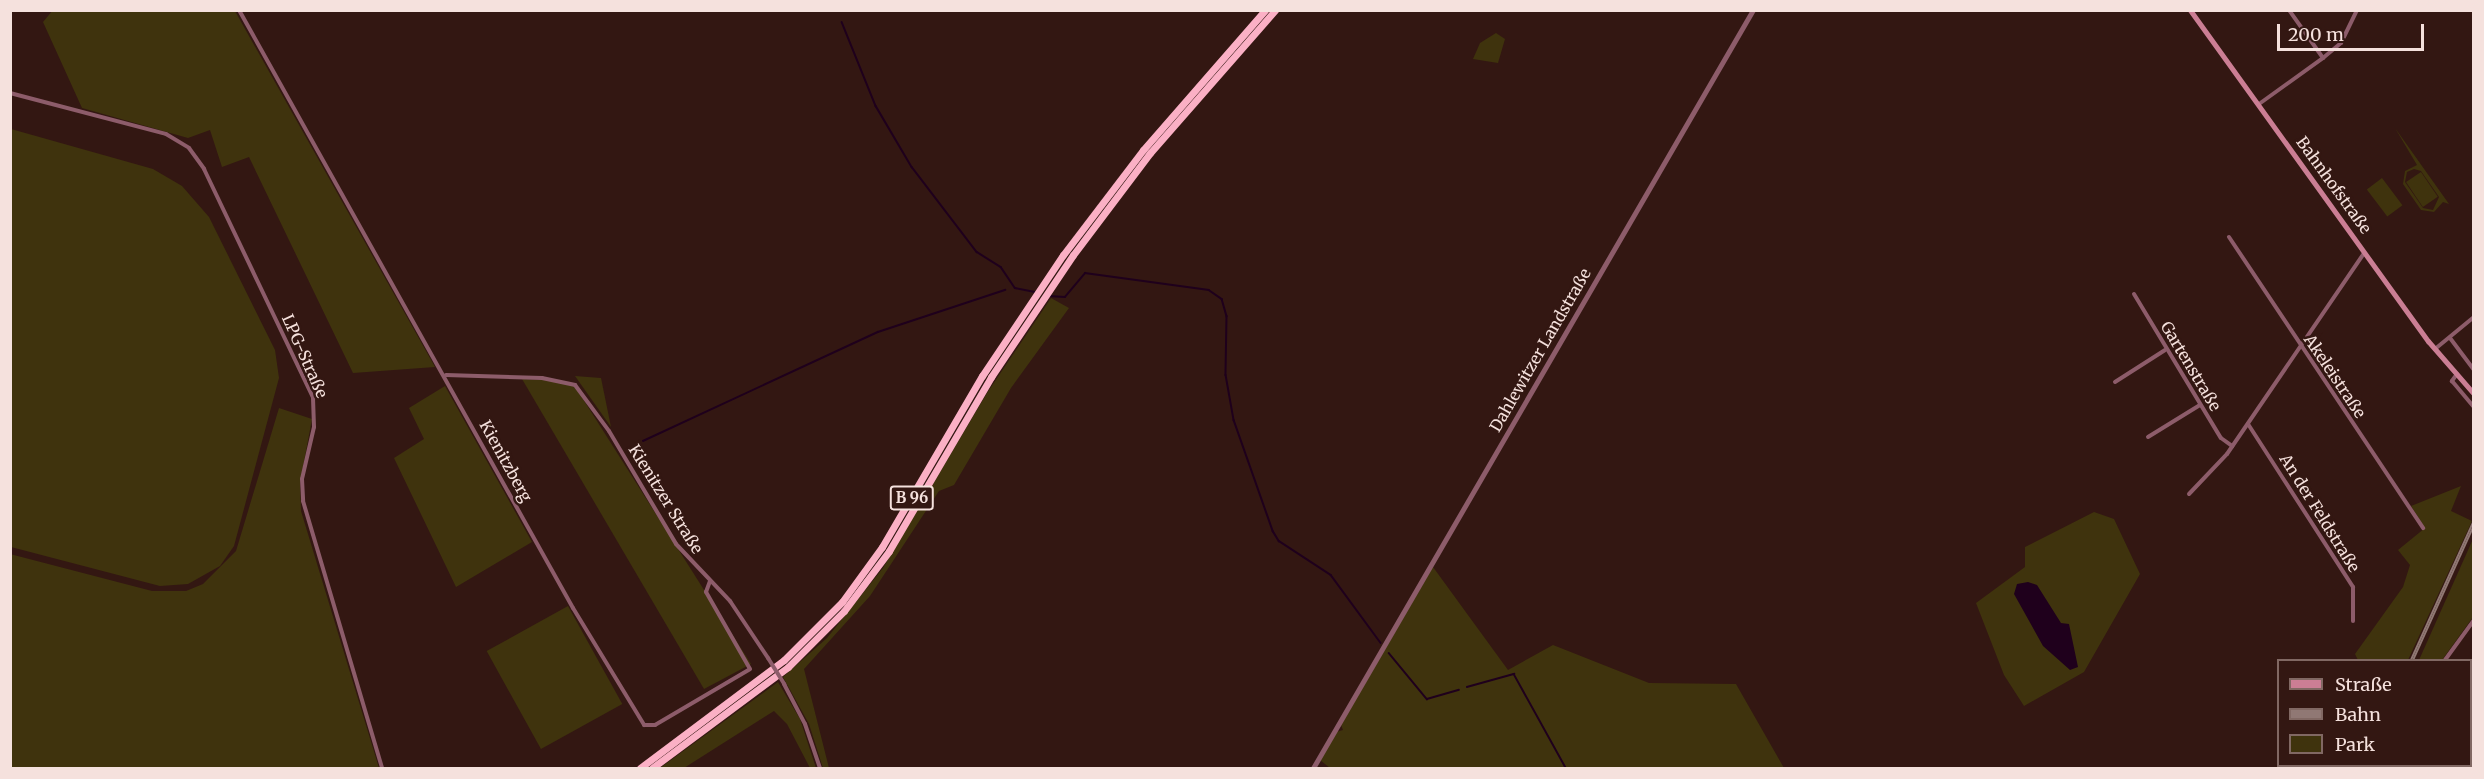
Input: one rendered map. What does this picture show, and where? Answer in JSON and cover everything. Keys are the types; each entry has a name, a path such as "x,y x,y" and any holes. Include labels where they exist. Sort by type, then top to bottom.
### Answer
{"highway":[{"name":"B 96","path":"640,768 784,660 842,602 882,547 1042,285 1143,150 1264,10"},
{"name":"B 96","path":"652,768 788,667 844,611 889,551 1050,287 1150,153 1275,10"}],"main road":[{"name":"Bahnhofstraße","path":"2190,10 2435,349 2474,394"}],"street":[{"name":"Kienitzberg","path":"239,10 644,725 656,725 750,669 706,592 710,581"},
{"name":"Dahlewitzer Landstraße","path":"1313,768 1753,10"},
{"path":"2289,10 2323,58"},
{"path":"2259,104 2341,43 2357,10"},
{"name":"LPG-Straße","path":"10,93 166,134 183,142 199,161 314,398 314,427 302,479 303,501 382,768"},
{"name":"Akeleistraße","path":"2229,237 2422,528"},
{"path":"2189,494 2232,446 2248,424 2365,252"},
{"name":"Gartenstraße","path":"2134,294 2165,350 2221,438 2232,446"},
{"path":"2435,349 2474,317"},
{"path":"2450,338 2474,370"},
{"path":"2115,382 2165,350"},
{"name":"Kienitzer Straße","path":"445,374 542,378 575,385 609,431 676,544 736,608 768,658 805,724 820,768"},
{"name":"Bahnhofstraße","path":"2457,374 2452,381 2474,407"},
{"path":"2148,437 2200,405"},
{"name":"An der Feldstraße","path":"2248,424 2353,587 2353,621"},
{"path":"2446,659 2474,620"}],"green space":[{"path":"53,10 235,11 435,367 353,373 249,157 222,167 210,130 188,138 82,108 43,22"},
{"path":"1496,33 1505,39 1498,63 1473,59 1480,43"},
{"path":"2395,128 2449,204 2443,202 2434,212 2421,210 2403,184 2405,171 2417,165","holes":["2414,169 2421,171 2439,197 2433,210 2423,208 2405,182 2407,172"]},
{"path":"11,129 153,169 182,186 209,217 275,350 279,378 234,546 220,566 188,584 160,586 11,547"},
{"path":"2421,172 2438,197 2423,207 2406,182"},
{"path":"2382,178 2402,205 2387,217 2367,189"},
{"path":"1051,298 1069,308 1011,388 954,485 939,491 870,596 804,669 829,768 823,768 809,724 783,677 827,638 883,568 987,393"},
{"path":"575,376 601,378 611,427"},
{"path":"522,379 564,381 576,388 751,664 704,689"},
{"path":"445,386 532,542 456,587 394,458 424,439 409,408"},
{"path":"279,408 312,419 300,483 301,511 379,768 11,768 10,554 152,591 186,591 203,584 236,551"},
{"path":"2461,486 2451,511 2472,521 2408,659 2358,659 2355,654 2403,587 2410,565 2398,550 2425,528 2411,506"},
{"path":"2094,512 2114,519 2140,574 2084,672 2024,706 2004,675 1976,603 2025,567 2025,547"},
{"path":"2473,539 2473,617 2443,659 2419,659"},
{"path":"1433,567 1508,670 1553,645 1649,683 1736,684 1784,768 1330,768 1320,760 1336,732 1343,730 1341,725"},
{"path":"568,606 622,704 541,749 487,651"},
{"path":"778,682 800,719 816,768 810,768 787,724 774,711 684,768 660,768"}],"shaded area":[{"path":"2028,582 2037,585 2061,623 2069,624 2078,667 2070,670 2043,646 2014,594 2017,584"}],"waterway":[{"path":"842,22 876,106 912,167 977,252 1001,267 1015,288 1035,292"},
{"path":"1048,296 1065,297 1085,273 1209,290 1222,299 1227,316 1226,375 1234,420 1273,531 1279,541 1331,575 1381,643"},
{"path":"643,441 878,332 1005,290"},
{"path":"1389,653 1427,699 1459,690"},
{"path":"1467,687 1514,674 1566,768"}],"railway":[{"path":"2412,659 2474,523"}]}
